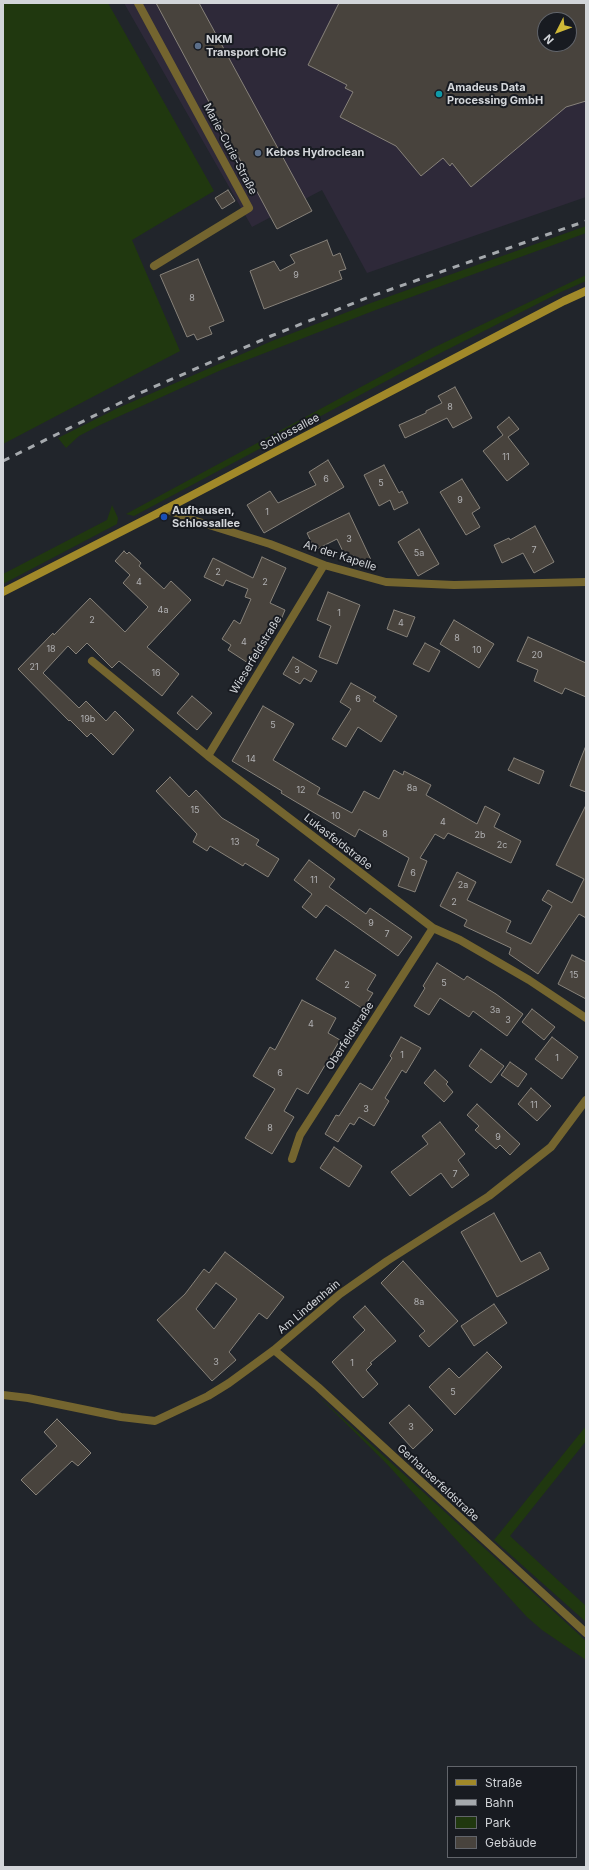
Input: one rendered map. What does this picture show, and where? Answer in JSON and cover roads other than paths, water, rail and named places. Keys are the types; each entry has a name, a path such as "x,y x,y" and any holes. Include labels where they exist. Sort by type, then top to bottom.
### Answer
{"main road":[{"name":"Schlossallee","path":"3,592 166,509 564,301 586,292"}],"street":[{"name":"Marie-Curie-Straße","path":"138,3 249,208 154,266"},
{"name":"An der Kapelle","path":"166,509 193,520 270,544 324,565 386,582 454,585 586,582"},
{"name":"Wieserfeldstraße","path":"208,756 324,565"},
{"name":"Lukasfeldstraße","path":"92,661 208,756 433,928 460,940 529,980 586,1018"},
{"name":"Oberfeldstraße","path":"292,1159 300,1134 433,928"},
{"name":"Am Lindenhain","path":"3,1395 28,1398 121,1417 155,1421 208,1396 229,1383 274,1350 340,1294 387,1261 489,1196 551,1147 586,1100"},
{"name":"Gerhauserfeldstraße","path":"274,1350 318,1387 586,1633"}],"railway":[{"path":"3,461 140,393 271,336 369,297 586,221"}],"place":[{"name":"NKM Transport OHG","path":"198,46"},
{"name":"Amadeus Data Processing GmbH","path":"439,94"},
{"name":"Kebos Hydroclean","path":"258,153"},
{"name":"Aufhausen, Schlossallee","path":"164,517"}]}
